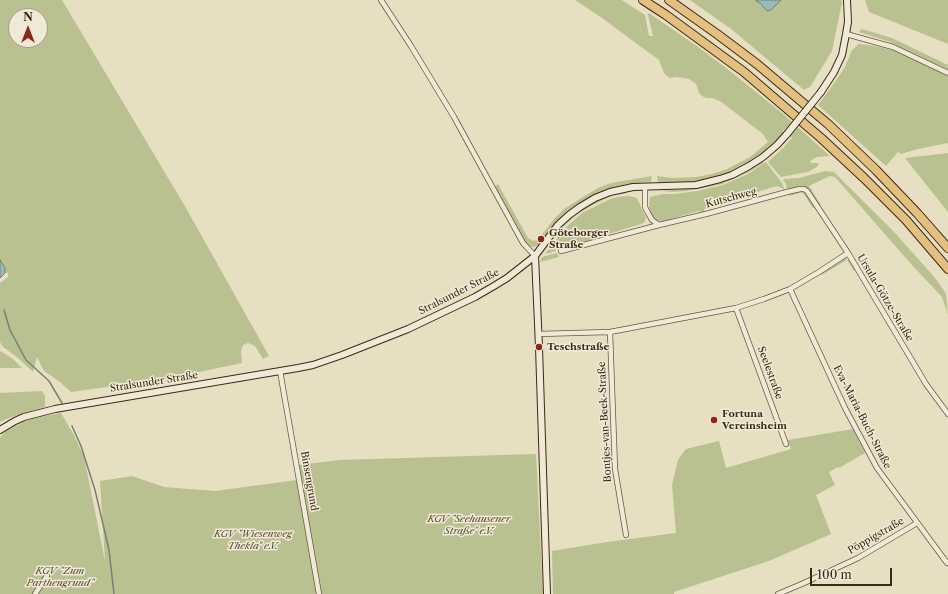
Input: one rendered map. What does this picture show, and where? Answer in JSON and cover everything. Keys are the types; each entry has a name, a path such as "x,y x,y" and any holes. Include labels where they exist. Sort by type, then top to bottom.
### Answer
{"highway":[{"path":"643,0 744,72 822,138 900,215 948,269"},
{"path":"669,0 757,64 828,124 918,213 948,248"}],"street":[{"path":"381,0 454,117 523,243 535,256 547,594"},
{"name":"Stralsunder Straße","path":"0,430 20,419 55,409 280,371 313,364 342,355 408,329 475,297 507,278 535,256 558,225 580,206 595,198 610,192 634,187 696,185 726,177 749,166 763,157 788,134 821,92 834,72 842,55 846,34 848,22 847,0"},
{"path":"846,34 893,47 948,72"},
{"path":"645,187 645,206 652,220 659,225"},
{"name":"Kutschweg","path":"561,251 786,192 802,189 806,191"},
{"name":"Ursula-Götze-Straße","path":"806,191 848,253 926,384 948,414"},
{"path":"538,334 610,332 736,308 790,289 848,253"},
{"name":"Eva-Maria-Buch-Straße","path":"790,289 845,408 873,462 947,563 948,562"},
{"name":"Seelestraße","path":"736,308 786,444"},
{"name":"Bontjes-van-Beek-Straße","path":"610,332 615,469 626,535"},
{"name":"Binsengrund","path":"280,371 319,594"},
{"name":"Pöppigstraße","path":"778,594 804,584 858,558 917,523"},
{"path":"35,594 47,576"}],"green space":[{"path":"0,0 62,0 186,208 269,356 263,359 255,346 248,343 243,345 241,351 242,363 165,379 71,392 44,371 37,357 33,372 3,347 0,342 0,283 8,277 8,273 5,273 5,268 0,260"},
{"path":"575,0 622,0 645,15 649,36 653,36 648,15 649,13 701,49 735,75 783,114 830,156 817,157 810,161 811,163 819,163 817,167 808,172 781,177 768,162 792,138 784,130 784,133 763,153 752,161 730,172 706,180 694,182 658,182 657,176 673,178 696,177 727,169 750,157 768,142 763,134 720,101 702,96 699,93 696,84 689,79 677,77 670,78 667,76 664,73 659,60"},
{"path":"690,0 841,0 842,2 832,51 810,87 804,90 731,29"},
{"path":"865,0 948,0 948,44 869,12"},
{"path":"862,29 892,38 948,65 948,70 890,42 859,32"},
{"path":"859,44 895,51 948,76 948,143 901,154 898,152 886,166 818,105 845,67 852,50"},
{"path":"948,153 948,212 905,158"},
{"path":"762,161 764,163 747,173 722,184 685,191 660,191 697,188 721,182 746,172"},
{"path":"766,162 782,183 785,191 777,186 704,209 705,213 699,211 667,221 660,221 651,215 649,208 650,197 663,194 697,191 723,185 748,174"},
{"path":"825,171 834,172 896,234 936,279 946,294 948,315 942,297 835,177 830,176 809,186 821,205 819,206 806,188 800,187 787,190 786,184 783,180 799,178"},
{"path":"652,176 651,182 626,184 612,188 579,204 558,220 537,246 533,247 525,243 494,187 498,184 528,238 534,241 539,238 564,209 598,188 611,183"},
{"path":"801,191 807,195 815,207 813,208 803,193 789,196 789,194"},
{"path":"621,193 628,193 607,198 575,216 562,228 540,256 554,234 567,220 597,201"},
{"path":"629,196 637,198 646,218 644,223 570,245 560,242 555,244 556,251 545,254 564,229 582,213 608,200 617,197"},
{"path":"557,253 559,257 540,262 542,257"},
{"path":"846,258 847,260 822,275 822,273"},
{"path":"847,260 849,260 855,270 854,271"},
{"path":"1,351 14,360 22,368 0,368"},
{"path":"42,391 45,396 45,407 17,415 0,422 0,393"},
{"path":"61,413 74,435 84,457 105,561 100,481 132,476 164,487 215,491 297,480 319,594 0,594 0,437 5,432 25,421"},
{"path":"853,429 865,453 829,472 835,485 816,495 831,534 769,561 674,592 674,594 553,594 552,551 676,533 672,485 678,460 686,449 719,441 726,468 791,449 788,440"},
{"name":"KGV \"Seehausener Straße\" e.V.","path":"536,454 543,594 320,594 299,465 339,460"}],"water":[{"path":"756,0 781,0 771,10 767,11"},
{"path":"0,260 5,268 5,273 0,278"}],"waterway":[{"path":"4,310 10,330 26,360 49,381 62,403"},
{"path":"72,426 81,446 95,490 109,550 114,594"}],"place":[{"name":"Göteborger Straße","path":"541,239"},
{"name":"Teschstraße","path":"539,347"},
{"name":"Fortuna Vereinsheim","path":"714,420"}],"park label":[{"name":"KGV \"Wiesenweg Thekla\" e.V.","path":"253,540"},
{"name":"KGV \"Zum Parthengrund\"","path":"60,576"}]}
